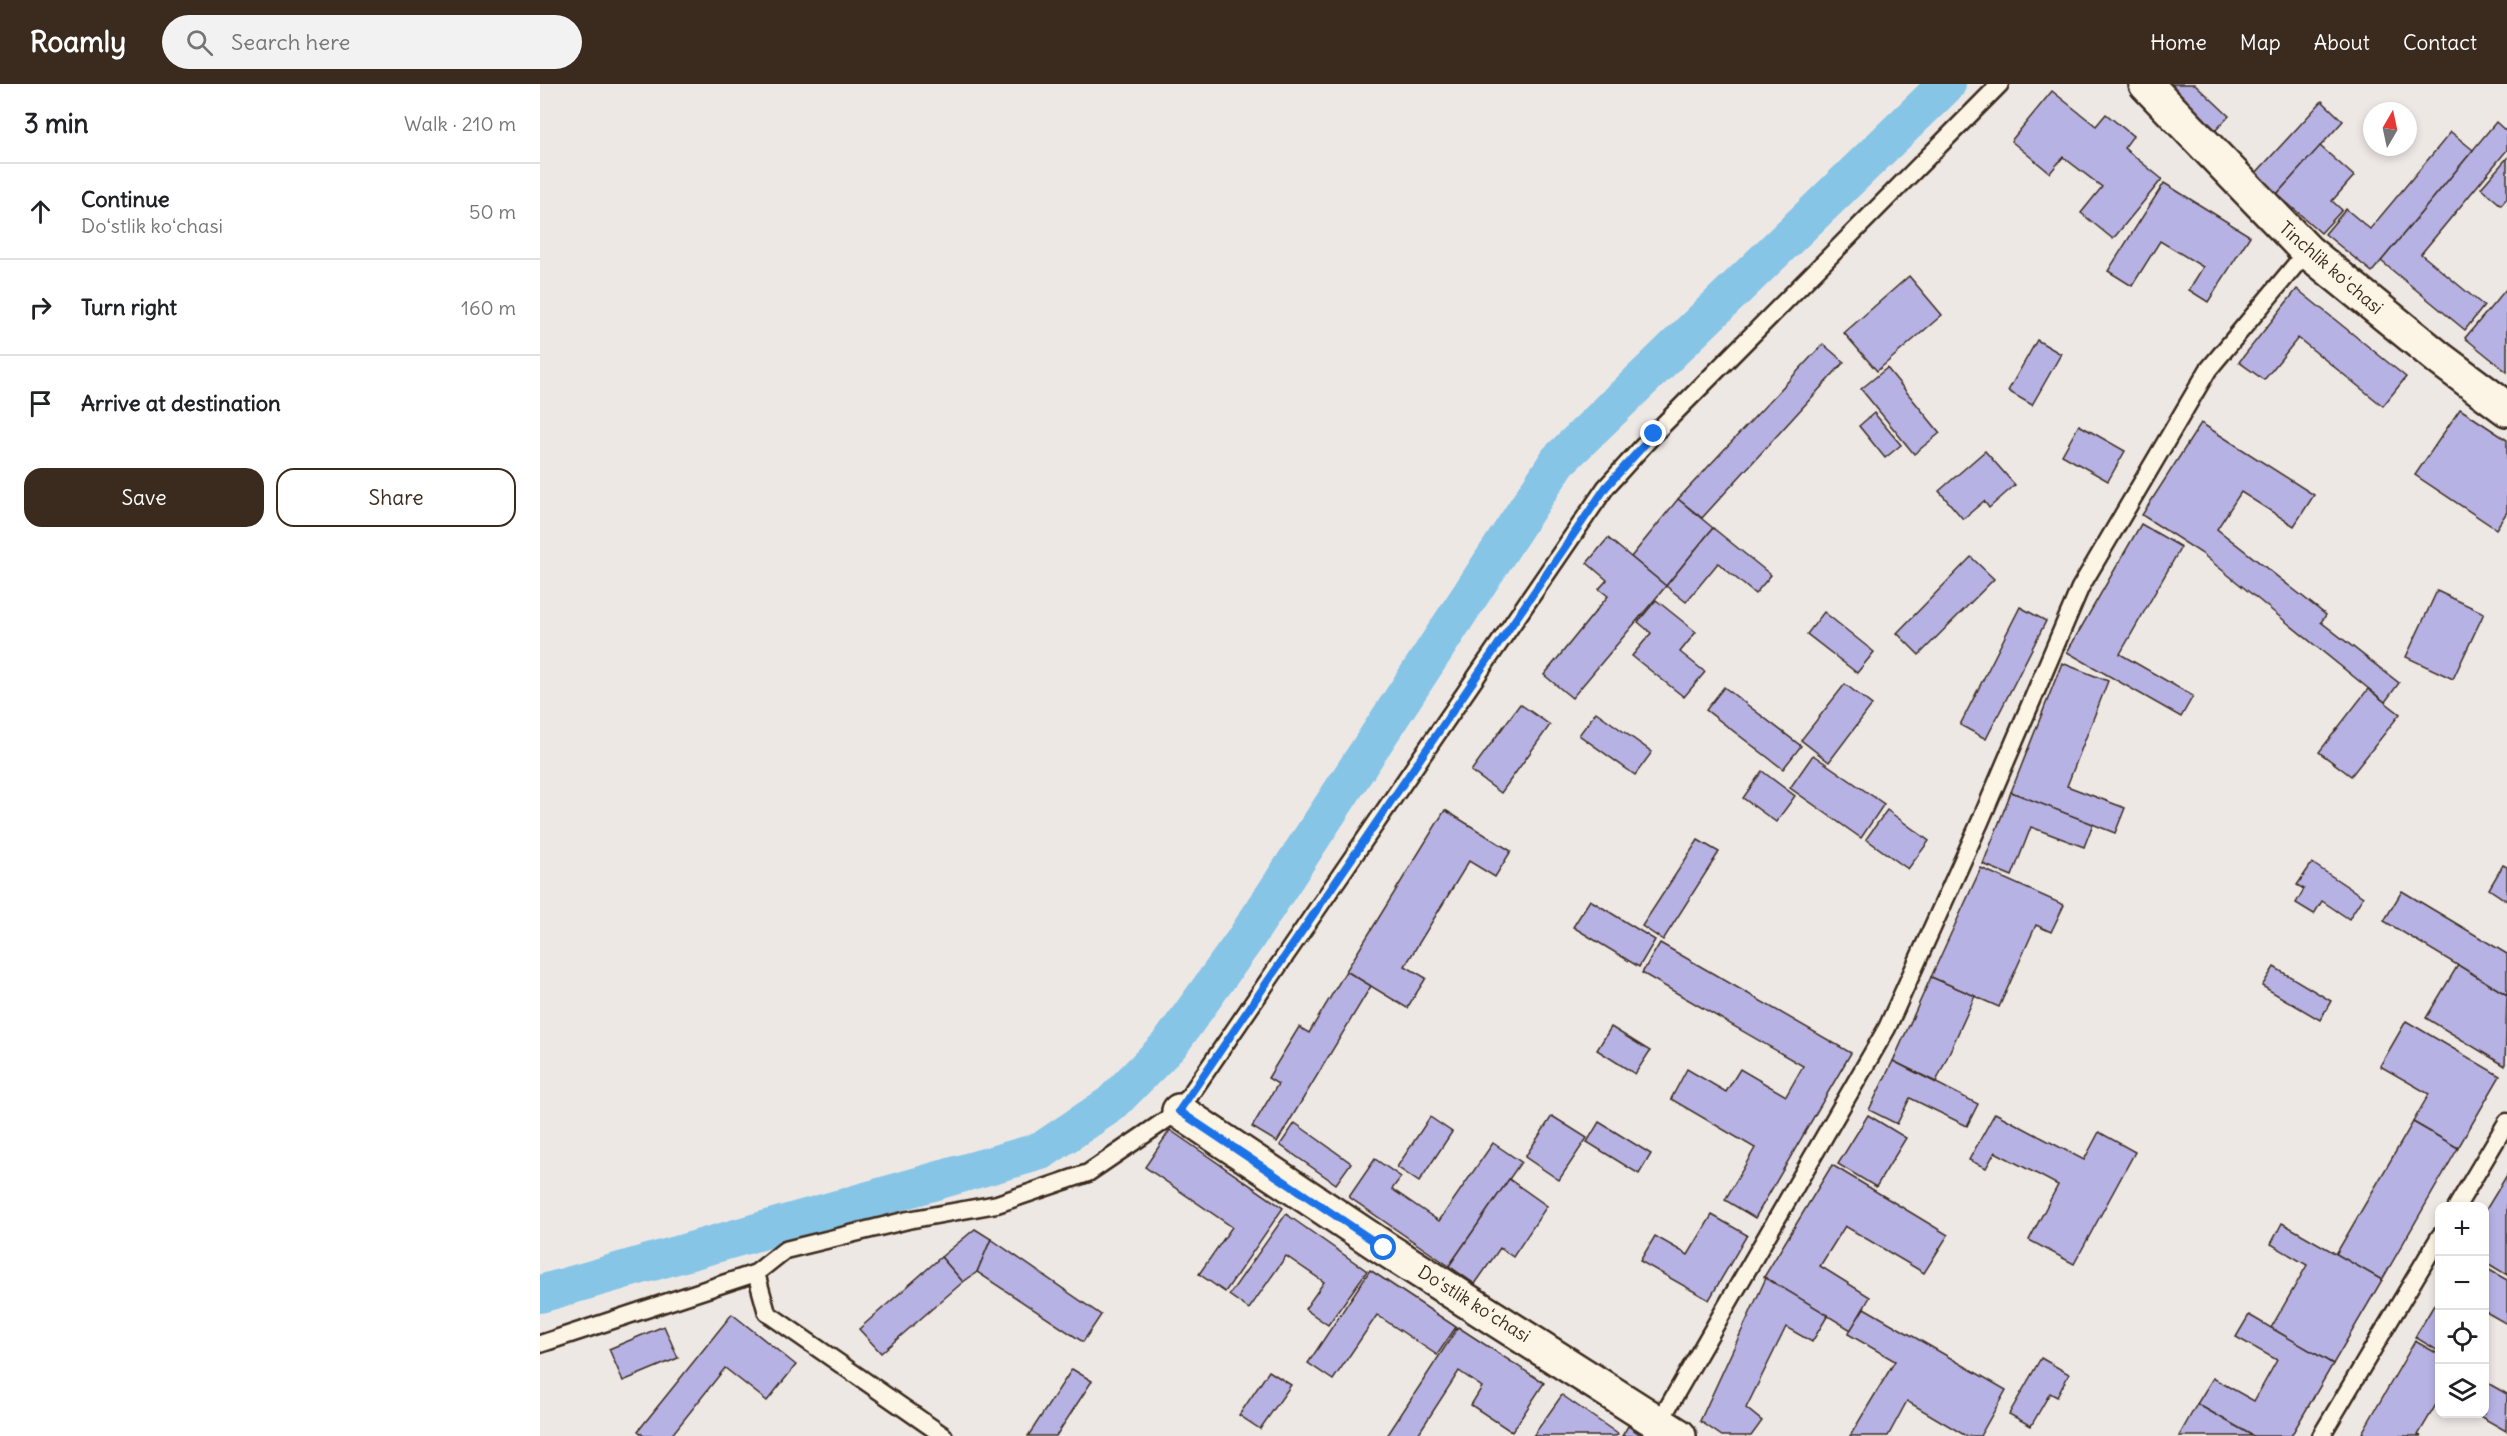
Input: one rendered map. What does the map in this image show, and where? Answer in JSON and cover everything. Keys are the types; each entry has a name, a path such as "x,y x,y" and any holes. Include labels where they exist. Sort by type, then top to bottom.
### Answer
{"street":[{"name":"Tinchlik koʻchasi","path":"2146,84 2307,252 2440,359 2507,409"},
{"name":"Doʻstlik koʻchasi","path":"1179,1111 1384,1248 1670,1429"}],"lane":[{"path":"540,1344 756,1273 785,1250 908,1220 997,1204 1088,1173 1179,1111 1606,487 1654,434 2001,84"},
{"path":"1670,1429 1887,1028 1980,822 2080,588 2208,370 2307,252"},
{"path":"2459,1202 2507,1122"},
{"path":"2321,1436 2435,1243"},
{"path":"756,1273 767,1313 944,1436"}],"building":[{"path":"2166,84 2195,84 2229,116 2216,130"},
{"path":"2052,91 2096,126 2106,114 2133,136 2124,148 2162,179 2113,239 2081,213 2102,187 2063,157 2050,173 2011,141"},
{"path":"2322,101 2343,121 2277,194 2255,174"},
{"path":"2496,122 2507,132 2507,150 2421,254 2484,306 2465,330 2381,261"},
{"path":"2451,132 2473,150 2372,272 2325,234 2346,209 2370,229"},
{"path":"2320,146 2354,176 2332,201 2342,210 2321,233 2277,194"},
{"path":"2507,158 2507,198 2501,205 2481,188"},
{"path":"2164,183 2250,236 2208,302 2189,290 2203,267 2160,241 2132,286 2108,271"},
{"path":"1909,276 1942,315 1877,371 1844,333"},
{"path":"2507,288 2507,372 2465,338"},
{"path":"2297,289 2406,377 2383,406 2298,338 2264,380 2239,362"},
{"path":"2037,340 2061,354 2032,405 2008,391"},
{"path":"1823,344 1844,362 1702,518 1678,499"},
{"path":"1887,368 1940,433 1914,454 1861,389"},
{"path":"2460,409 2507,440 2507,512 2496,529 2415,475"},
{"path":"1874,413 1901,445 1885,458 1859,426"},
{"path":"2201,423 2314,495 2294,526 2241,492 2217,529 2326,615 2321,622 2399,683 2385,702 2201,553 2142,515"},
{"path":"2079,425 2125,451 2108,481 2062,455"},
{"path":"1985,451 2015,485 1989,508 1984,501 1963,519 1939,491"},
{"path":"1678,499 1713,528 1666,586 1631,557"},
{"path":"2141,524 2181,547 2120,654 2193,696 2181,717 2067,652"},
{"path":"1713,528 1771,575 1755,594 1718,563 1686,602 1666,586"},
{"path":"1608,538 1666,586 1572,698 1544,675 1608,596 1599,589 1607,580 1587,563"},
{"path":"1971,557 1994,579 1919,655 1897,633"},
{"path":"2437,591 2484,613 2453,679 2406,657"},
{"path":"1656,600 1696,632 1680,652 1705,672 1684,697 1632,656 1651,633 1638,622"},
{"path":"2020,607 2046,621 1986,739 1960,725"},
{"path":"1824,612 1874,652 1857,673 1807,634"},
{"path":"2062,663 2108,681 2067,786 2125,808 2115,833 2011,792"},
{"path":"1845,684 1872,705 1829,762 1801,740"},
{"path":"1724,687 1801,746 1783,769 1706,710"},
{"path":"2368,689 2400,714 2351,776 2319,752"},
{"path":"1520,704 1550,725 1501,793 1471,771"},
{"path":"1596,712 1652,752 1635,775 1579,735"},
{"path":"1813,755 1884,804 1861,838 1790,788"},
{"path":"1762,771 1795,796 1776,822 1743,798"},
{"path":"2011,792 2093,824 2084,847 2031,827 2012,876 1983,864"},
{"path":"1445,810 1511,851 1495,877 1469,861 1405,966 1426,978 1407,1008 1346,971"},
{"path":"1887,810 1929,841 1908,869 1866,839"},
{"path":"1698,840 1719,852 1663,940 1642,926"},
{"path":"2312,863 2363,897 2349,919 2322,901 2314,914 2296,903 2304,889 2297,885"},
{"path":"2503,865 2507,867 2507,901 2489,889"},
{"path":"1981,868 2064,905 2051,932 2036,925 1999,1007 1931,977"},
{"path":"2402,891 2507,954 2507,995 2384,921"},
{"path":"1590,900 1655,940 1639,967 1573,927"},
{"path":"1660,943 1851,1053 1755,1218 1725,1200 1755,1148 1671,1099 1687,1069 1726,1092 1740,1069 1786,1096 1803,1066 1642,973"},
{"path":"2458,965 2507,995 2505,1066 2426,1018"},
{"path":"2274,967 2331,1001 2320,1020 2262,986"},
{"path":"1346,971 1371,986 1277,1142 1252,1127 1278,1084 1268,1078 1299,1027 1309,1033"},
{"path":"1931,977 1975,996 1936,1082 1893,1061"},
{"path":"2406,1021 2500,1076 2458,1148 2413,1122 2429,1094 2380,1066"},
{"path":"1611,1027 1650,1051 1635,1074 1597,1050"},
{"path":"1893,1061 1978,1104 1967,1126 1910,1098 1897,1124 1869,1110"},
{"path":"1995,1113 2084,1160 2099,1132 2135,1152 2074,1264 2029,1240 2058,1185 1995,1152 1986,1168 1969,1160"},
{"path":"1868,1115 1906,1138 1876,1187 1838,1164"},
{"path":"1552,1116 1587,1138 1559,1180 1525,1157"},
{"path":"1430,1117 1452,1132 1419,1182 1397,1167"},
{"path":"1599,1122 1651,1154 1639,1174 1587,1142"},
{"path":"2413,1122 2458,1148 2382,1280 2336,1254"},
{"path":"1295,1123 1351,1163 1336,1184 1280,1145"},
{"path":"1170,1130 1283,1208 1225,1292 1199,1274 1232,1227 1145,1167"},
{"path":"1493,1143 1521,1162 1449,1266 1349,1197 1375,1159 1401,1177 1392,1189 1439,1221"},
{"path":"1832,1165 1948,1235 1924,1273 1845,1226 1820,1266 1870,1297 1851,1330 1764,1277"},
{"path":"2507,1175 2507,1275 2489,1264 2489,1205"},
{"path":"1509,1179 1547,1206 1513,1257 1500,1248 1475,1284 1449,1266"},
{"path":"1286,1214 1367,1271 1328,1325 1305,1309 1324,1282 1286,1256 1249,1309 1229,1295"},
{"path":"1712,1215 1747,1235 1709,1300 1640,1261 1655,1236 1688,1255"},
{"path":"2282,1223 2382,1280 2333,1364 2271,1328 2307,1265 2271,1244"},
{"path":"975,1229 991,1239 977,1272 963,1282 941,1257"},
{"path":"991,1239 1101,1315 1083,1342 977,1272"},
{"path":"941,1257 963,1282 881,1353 859,1329"},
{"path":"1370,1270 1456,1327 1437,1355 1377,1315 1333,1380 1308,1363"},
{"path":"2489,1270 2507,1280 2507,1324 2489,1314"},
{"path":"1766,1278 1828,1315 1812,1342 1786,1327 1746,1408 1762,1421 1751,1436 1722,1436 1700,1421"},
{"path":"2435,1303 2435,1349 2415,1337"},
{"path":"1864,1308 2006,1390 1980,1436 1966,1436 1907,1401 1888,1436 1850,1436 1895,1361 1848,1334"},
{"path":"732,1314 796,1365 767,1401 725,1368 671,1436 644,1436 638,1431"},
{"path":"2249,1315 2333,1364 2291,1436 2253,1436 2197,1404 2213,1378 2254,1401 2277,1360 2236,1337"},
{"path":"664,1326 678,1358 623,1381 609,1349"},
{"path":"1458,1327 1544,1383 1512,1432 1471,1405 1482,1387 1459,1371 1417,1436 1387,1436"},
{"path":"2415,1341 2435,1352 2435,1406 2418,1435 2421,1436 2367,1436 2362,1433"},
{"path":"2041,1358 2069,1374 2057,1397 2050,1393 2031,1426 2009,1414"},
{"path":"1072,1369 1092,1381 1056,1436 1028,1436"},
{"path":"1269,1371 1291,1385 1260,1429 1239,1415"},
{"path":"2489,1384 2507,1394 2506,1431 2483,1418 2489,1418"},
{"path":"1562,1395 1618,1434 1616,1436 1533,1436"},
{"path":"2197,1404 2253,1436 2179,1436"},
{"path":"1628,1426 1642,1436 1622,1436"}],"waterway":[{"path":"540,1294 1041,1151 1111,1104 1170,1044 1244,941 1558,461 1947,84"}],"route":[{"path":"1384,1248 1179,1111 1606,487 1654,434"}]}
